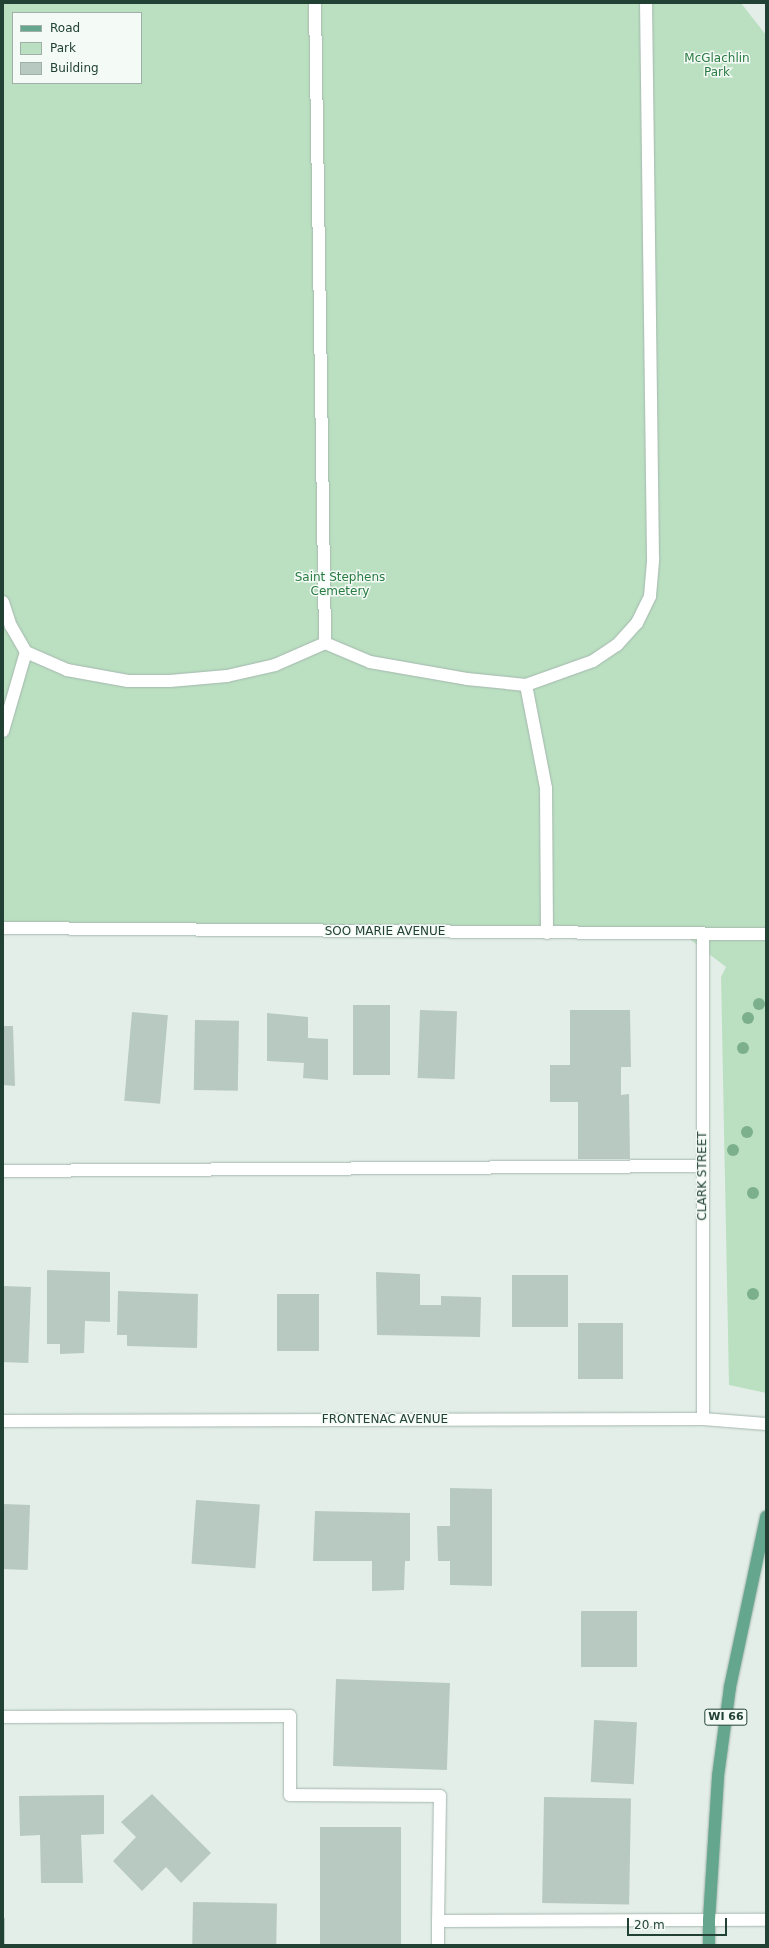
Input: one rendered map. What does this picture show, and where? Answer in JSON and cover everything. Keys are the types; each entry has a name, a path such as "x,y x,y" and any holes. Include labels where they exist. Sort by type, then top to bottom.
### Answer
{"main road":[{"name":"WI 66","path":"709,1945 709,1920 718,1776 730,1687 766,1517"}],"street":[{"path":"314,3 325,643"},
{"path":"3,602 11,626 26,652 67,670 128,681 170,682 227,676 274,665 325,643 370,662 467,679 526,685 593,661 617,645 637,623 650,596 653,558 646,3"},
{"path":"3,731 26,652"},
{"path":"526,685 546,788 547,933"},
{"name":"SOO MARIE AVENUE","path":"3,928 766,934"},
{"name":"CLARK STREET","path":"703,934 703,1419"},
{"path":"3,1171 703,1166"},
{"name":"FRONTENAC AVENUE","path":"3,1421 703,1419 766,1424"},
{"path":"3,1717 290,1716 290,1795 440,1796 438,1945"},
{"path":"438,1921 766,1920"}],"green space":[{"name":"Saint Stephens Cemetery","path":"3,3 741,3 766,35 766,1393 729,1385 721,977 726,967 683,934 3,928"}],"building":[{"path":"353,1005 390,1005 390,1075 353,1075"},
{"path":"420,1010 457,1011 455,1079 418,1078"},
{"path":"570,1010 630,1010 631,1067 621,1067 621,1095 629,1094 630,1159 578,1159 578,1102 550,1102 550,1065 570,1065"},
{"path":"132,1012 168,1015 160,1104 124,1101"},
{"path":"267,1013 308,1017 308,1038 328,1039 328,1080 303,1078 304,1063 267,1061"},
{"path":"195,1020 239,1021 238,1091 194,1090"},
{"path":"3,1026 13,1026 15,1086 3,1085"},
{"path":"47,1270 110,1272 110,1322 85,1321 84,1353 60,1354 60,1344 47,1344"},
{"path":"376,1272 420,1274 420,1305 441,1305 441,1296 481,1297 480,1337 377,1335"},
{"path":"512,1275 568,1275 568,1327 512,1327"},
{"path":"3,1286 31,1287 28,1363 3,1362"},
{"path":"118,1291 198,1294 197,1348 127,1346 127,1335 117,1335"},
{"path":"277,1294 319,1294 319,1351 277,1351"},
{"path":"578,1323 623,1323 623,1379 578,1379"},
{"path":"450,1488 492,1489 492,1586 450,1585 450,1561 438,1561 437,1526 450,1526"},
{"path":"196,1500 260,1504 255,1568 192,1564"},
{"path":"3,1504 30,1505 28,1570 3,1569"},
{"path":"315,1511 410,1513 410,1561 405,1561 404,1590 372,1591 372,1561 313,1561"},
{"path":"581,1611 637,1611 637,1667 581,1667"},
{"path":"336,1679 450,1683 447,1770 333,1766"},
{"path":"594,1720 637,1722 634,1784 591,1782"},
{"path":"152,1794 211,1853 181,1883 166,1867 142,1891 113,1861 136,1837 121,1822"},
{"path":"104,1795 104,1834 81,1835 83,1883 41,1883 40,1835 20,1836 19,1796"},
{"path":"544,1797 631,1799 629,1905 542,1903"},
{"path":"320,1827 401,1827 401,1945 320,1945"},
{"path":"193,1902 277,1903 276,1945 192,1945"},
{"path":"3,1918 5,1918 5,1945 3,1945"}],"park label":[{"name":"McGlachlin Park","path":"717,66"}]}
